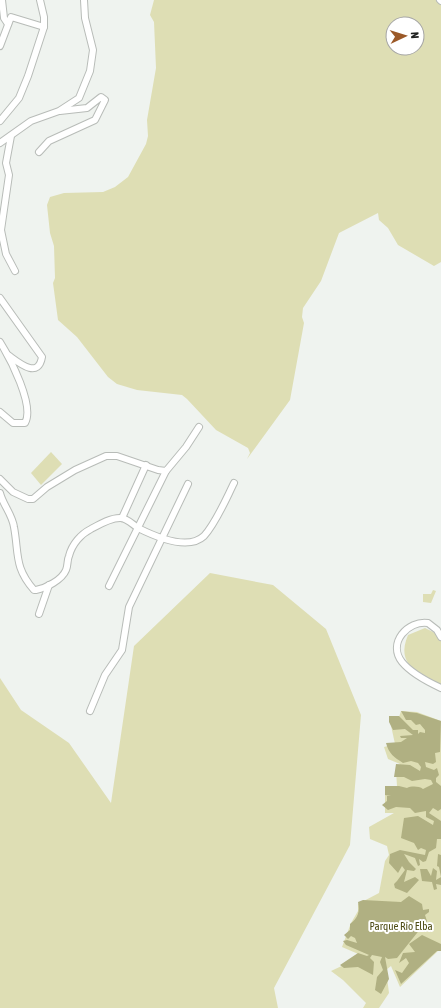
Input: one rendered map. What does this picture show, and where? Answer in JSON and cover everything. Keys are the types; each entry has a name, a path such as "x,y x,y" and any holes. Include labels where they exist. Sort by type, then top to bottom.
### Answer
{"street":[{"path":"0,121 19,98 44,27 44,16 40,0"},
{"path":"0,143 32,121 59,111 79,98 90,71 93,50 85,18 84,0"},
{"path":"1,4 4,18 8,24"},
{"path":"0,46 11,17 44,27"},
{"path":"39,152 49,141 95,120 105,100 101,97 87,108 59,111"},
{"path":"11,136 6,163 9,175 1,230 6,254 15,271"},
{"path":"0,298 42,357 41,362 37,367 32,369 26,368 8,355"},
{"path":"0,342 8,355 24,396 28,411 27,418 24,423 13,423 0,412"},
{"path":"109,586 166,471 186,447 198,427"},
{"path":"0,479 14,492 28,499 33,499 47,487 75,470 106,456 117,456 166,471"},
{"path":"122,518 146,465"},
{"path":"0,493 14,526 16,556 25,580 34,590 50,585 61,577 66,571 70,551 82,533 108,520 122,518 138,528 172,542 196,541 204,536 226,501 234,483"},
{"path":"90,711 106,675 122,650 129,607 188,484"},
{"path":"40,614 50,585"},
{"path":"441,637 437,630 428,623 412,624 404,631 397,648 398,654 403,663 441,688"}],"green space":[{"path":"154,0 441,0 441,262 434,266 398,245 388,228 379,220 378,213 339,233 321,281 303,308 302,317 304,323 290,400 247,459 250,453 248,448 216,430 182,395 137,390 117,384 108,377 77,337 58,320 53,283 55,278 54,246 50,233 47,205 50,197 64,193 103,192 115,187 128,177 146,144 148,136 147,120 156,68 154,22 150,15"},
{"path":"51,452 62,464 41,485 31,473"},
{"path":"210,573 273,585 326,629 361,715 350,845 274,988 278,1008 0,1008 0,678 21,710 69,743 111,803 134,646"},
{"path":"433,590 436,591 431,603 423,602 423,594 431,594"},
{"path":"425,628 437,634 441,641 441,686 411,667 405,654 405,646 408,635"},
{"name":"Parque Río Elba","path":"401,711 417,712 441,721 441,951 439,950 400,987 391,966 386,970 389,993 379,1008 363,1008 366,1003 343,980 331,971 363,956 342,947 351,923 358,911 358,904 379,893 385,861 389,855 387,846 370,839 369,827 394,813 385,813 385,786 397,786 396,770 400,764 388,759 384,747 395,744 390,721 398,720"},
{"path":"401,711 417,713 441,721 440,752 435,753 436,762 433,764 425,762 426,767 434,770 437,768 439,775 436,778 436,782 441,786 441,809 438,811 433,808 429,813 441,821 441,839 437,839 436,848 429,852 426,861 423,862 419,859 420,865 418,866 415,858 404,854 416,869 414,871 407,870 404,882 415,877 419,880 407,893 395,888 394,884 405,870 402,866 398,873 389,863 390,854 400,850 425,855 426,850 421,848 418,850 414,843 401,838 404,818 418,816 433,825 434,821 426,817 426,811 415,813 410,808 396,807 388,810 382,805 387,801 387,796 391,796 385,795 385,786 399,786 407,788 419,787 423,789 433,784 431,780 425,779 412,781 404,777 394,777 396,764 410,765 420,771 421,767 418,763 411,761 403,763 390,753 386,743 401,742 407,738 401,738 400,736 413,735 405,729 393,730 389,722 389,716 399,716 413,730 418,730 418,734 420,732 425,733 425,730 420,724 416,725 411,720 406,720"},
{"path":"438,854 441,855 441,877 439,867 437,866"},
{"path":"433,868 437,871 436,880 441,877 441,885 436,884 437,889 434,890 432,882 422,881 420,869 427,869 431,876"},
{"path":"409,896 422,904 423,910 429,909 429,912 425,915 427,921 423,928 421,928 397,958 388,959 385,957 389,979 381,994 375,990 377,977 383,970 380,962 382,957 372,955 370,958 374,962 373,975 358,967 344,968 340,965 358,953 367,956 369,955 346,945 343,941 347,940 357,943 355,938 351,936 348,939 344,935 350,930 350,924 358,914 358,902 363,900 401,902"},
{"path":"422,935 441,944 441,951 437,951 401,984 395,970 402,973 409,963 406,958 399,963 403,953 415,952 409,944"}]}
